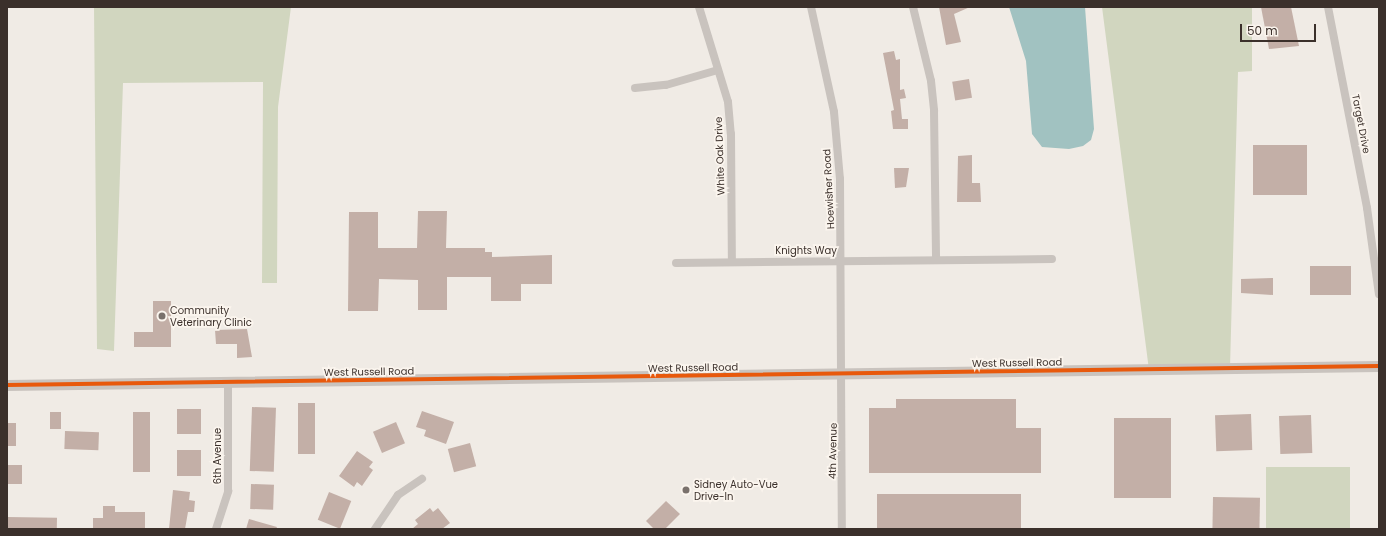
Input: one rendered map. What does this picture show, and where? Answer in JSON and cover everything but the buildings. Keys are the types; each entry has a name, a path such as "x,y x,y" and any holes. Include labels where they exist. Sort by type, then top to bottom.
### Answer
{"street":[{"name":"White Oak Drive","path":"699,7 728,102 732,134 732,262"},
{"name":"Hoewisher Road","path":"812,7 834,112 842,261 844,374"},
{"path":"913,7 933,104 936,259"},
{"name":"Target Drive","path":"1328,7 1367,208 1379,294"},
{"path":"635,88 666,85 718,70"},
{"name":"Knights Way","path":"676,263 936,259 1052,259"},
{"name":"West Russell Road","path":"7,385 1379,366"},
{"name":"4th Avenue","path":"842,529 844,374"},
{"name":"6th Avenue","path":"216,529 228,491 228,382"},
{"path":"375,529 398,496 422,479"}],"green space":[{"path":"94,7 291,7 278,107 277,283 262,283 263,82 123,83 114,351 97,349"},
{"path":"1102,7 1252,7 1252,71 1238,72 1230,368 1149,370"},
{"path":"1266,467 1350,467 1350,529 1266,529"}],"water":[{"path":"1009,7 1085,7 1094,129 1091,140 1083,146 1069,149 1042,147 1032,134 1026,61"}],"cycle path":[{"path":"7,385 1379,366"}],"place":[{"name":"Community Veterinary Clinic","path":"162,316"},
{"name":"Sidney Auto-Vue Drive-In","path":"686,490"}]}
